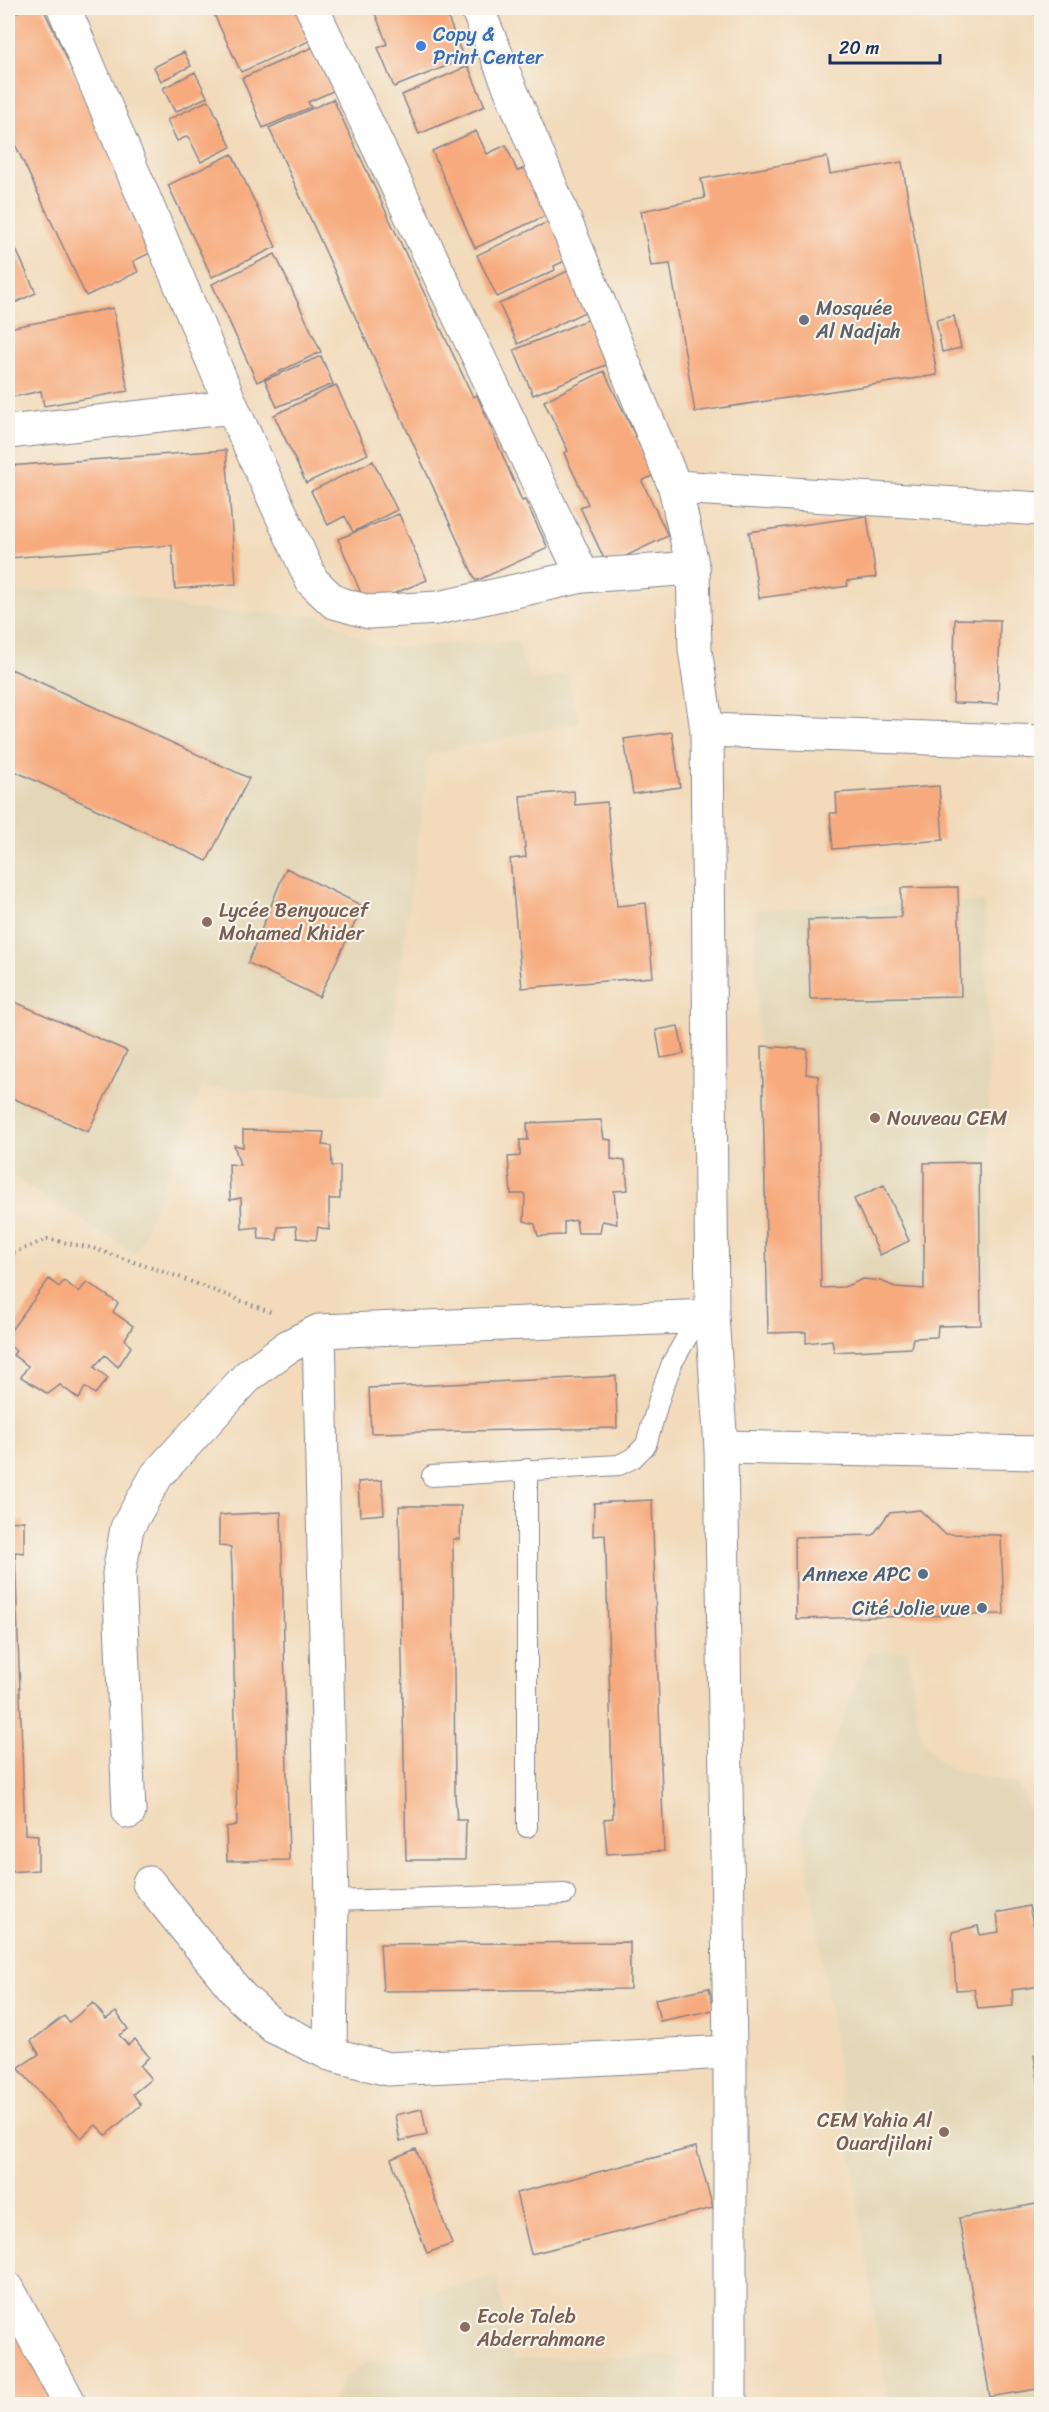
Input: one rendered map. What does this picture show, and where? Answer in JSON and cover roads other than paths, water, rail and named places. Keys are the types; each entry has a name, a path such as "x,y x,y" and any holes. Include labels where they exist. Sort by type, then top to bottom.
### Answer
{"street":[{"path":"64,8 232,407 312,581 334,602 369,612 438,608 583,576 693,568"},
{"path":"312,8 583,576"},
{"path":"477,8 675,487 693,568 695,649 706,730 706,1316 721,1447 730,2052 730,2404"},
{"path":"8,432 232,407"},
{"path":"675,487 1041,508"},
{"path":"706,730 1041,742"},
{"path":"129,1812 119,1573 127,1528 157,1475 248,1376 288,1347 319,1331 706,1316"},
{"path":"319,1331 332,1901 330,2054"},
{"path":"721,1447 1041,1453"},
{"path":"149,1883 241,1997 274,2027 330,2054 388,2069 730,2052"},
{"path":"8,2289 70,2404"}],"lane":[{"path":"432,1476 619,1465 633,1458 646,1445 672,1363 706,1316"},
{"path":"527,1469 527,1827"},
{"path":"332,1901 565,1894"}],"place":[{"name":"Copy & Print Center","path":"421,46"},
{"name":"Mosquée Al Nadjah","path":"804,320"},
{"name":"Lycée Benyoucef Mohamed Khider","path":"207,922"},
{"name":"Nouveau CEM","path":"875,1118"},
{"name":"Annexe APC","path":"923,1574"},
{"name":"Cité Jolie vue","path":"982,1608"},
{"name":"CEM Yahia Al Ouardjilani","path":"944,2132"},
{"name":"Ecole Taleb Abderrahmane","path":"465,2327"}]}
